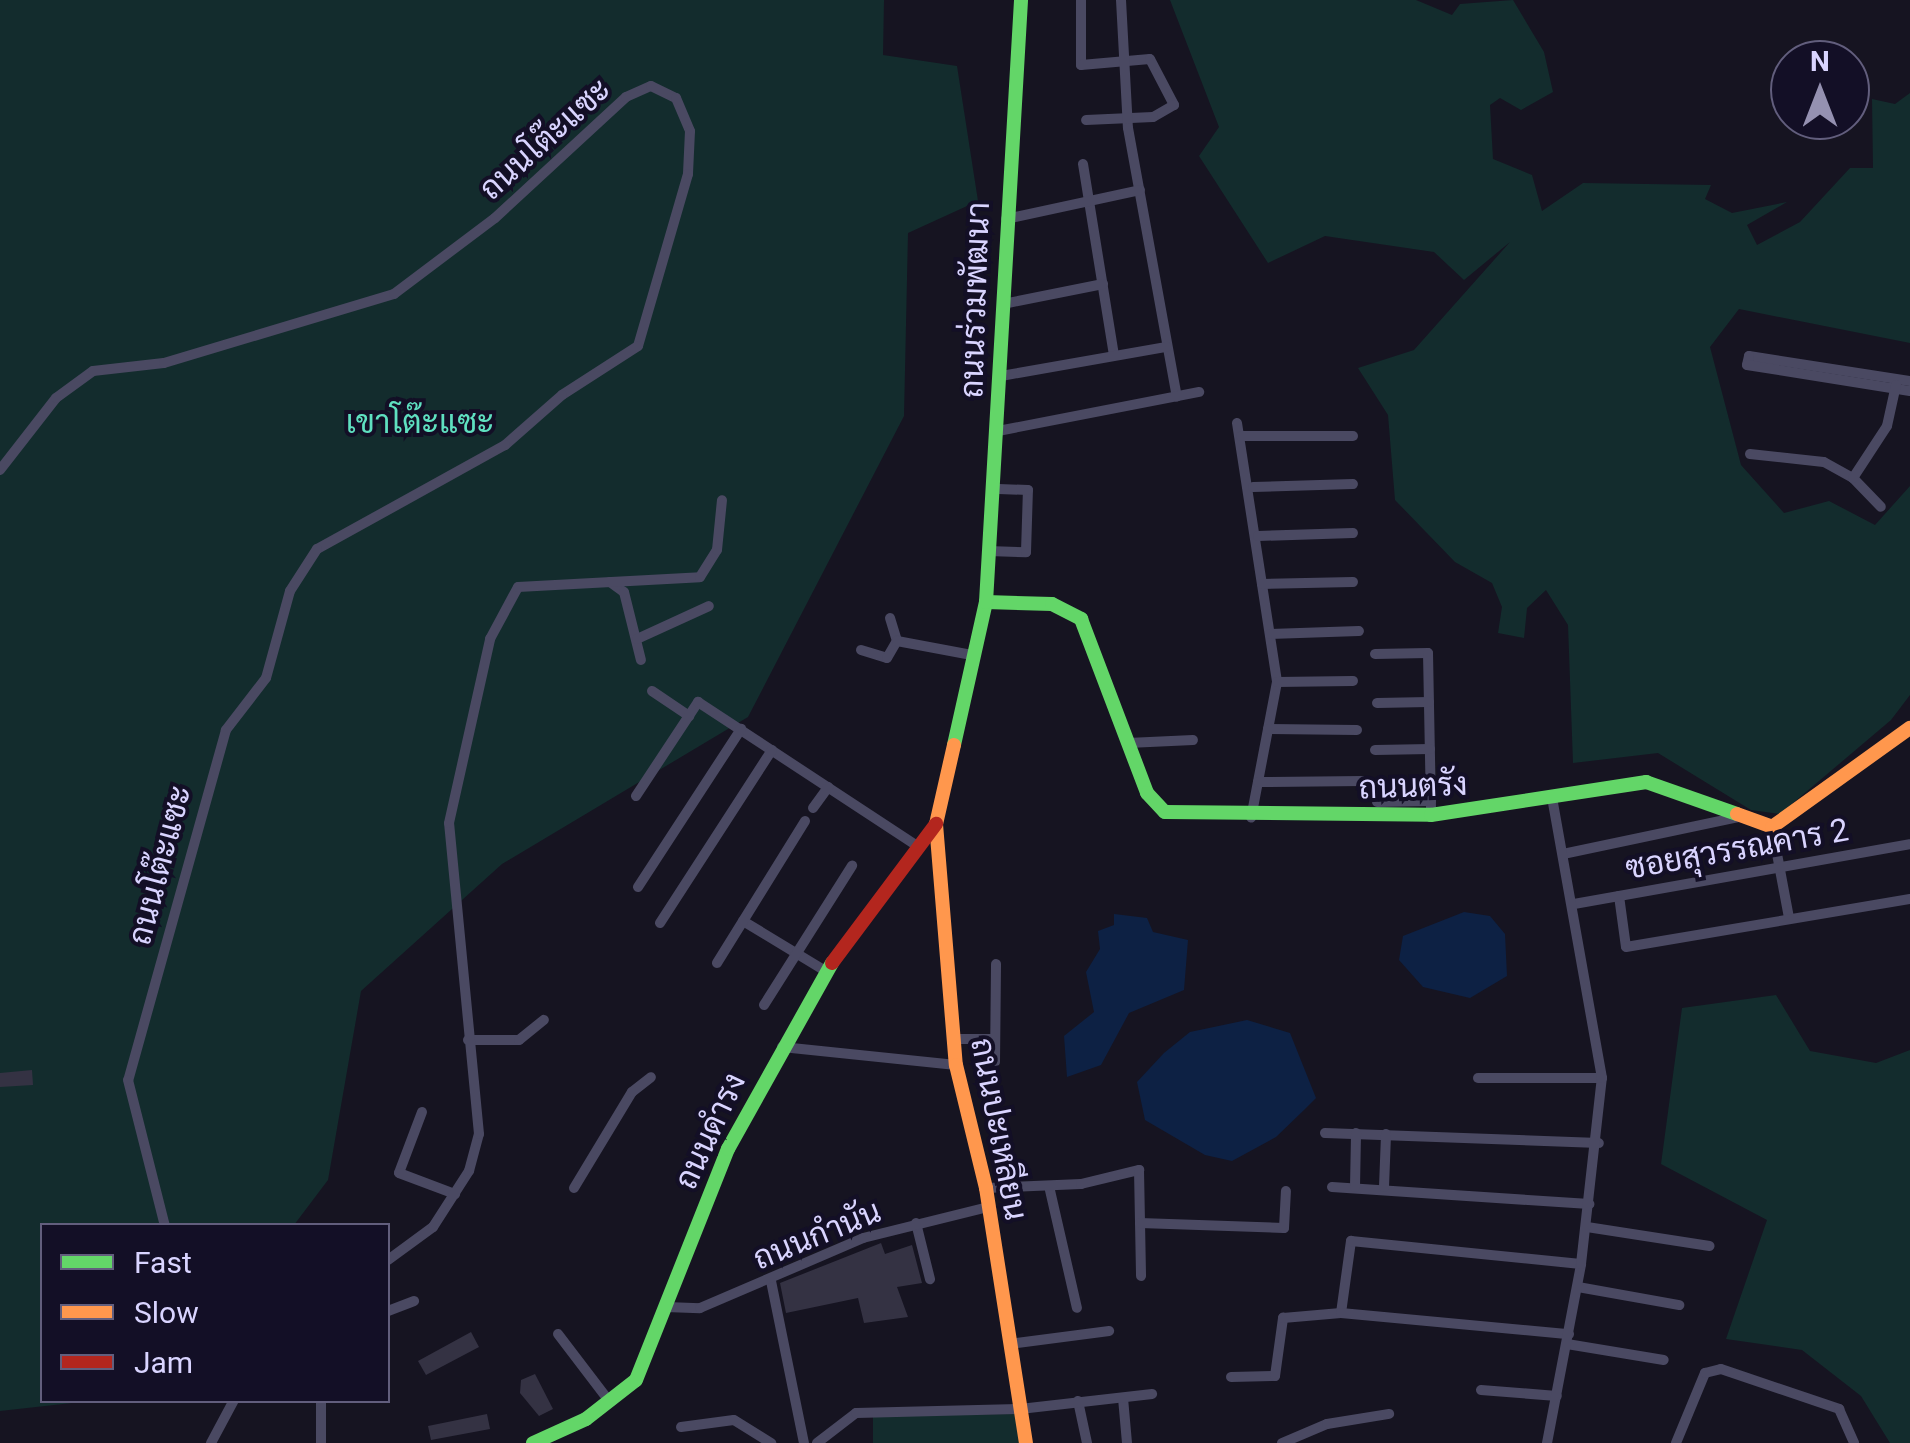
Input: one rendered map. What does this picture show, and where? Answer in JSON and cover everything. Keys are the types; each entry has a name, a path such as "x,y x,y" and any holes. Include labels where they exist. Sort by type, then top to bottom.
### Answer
{"street":[{"name":"ถนนร่วมพัฒนา","path":"986,602 1020,0"},
{"path":"1081,0 1081,65 1128,64 1150,59 1174,105 1129,120 1086,120"},
{"path":"1121,0 1129,120 1177,397"},
{"name":"ถนนโต๊ะแซะ","path":"0,470 56,398 93,371 164,362 394,294 495,218 626,96 651,86 669,91 690,131 688,174 638,346 562,395 506,445 317,550 290,591 274,662 215,754 132,1050 134,1124 165,1223"},
{"path":"1082,164 1084,199 1114,354"},
{"path":"1006,219 1084,199 1140,190"},
{"path":"1003,304 1103,284"},
{"path":"1001,376 1166,346"},
{"path":"1901,383 1747,364 1749,356 1901,383 1910,391"},
{"path":"1853,478 1887,426 1901,383"},
{"path":"998,431 1199,392"},
{"path":"1237,424 1253,486 1277,682 1251,818"},
{"path":"1241,436 1353,436"},
{"path":"1750,454 1824,462 1853,478 1881,507"},
{"path":"1253,486 1353,484"},
{"path":"988,551 1026,552 1028,490 992,490"},
{"path":"390,1259 433,1227 454,1194 479,1134 449,824 490,639 518,587 700,578 716,550 722,500"},
{"path":"1258,536 1354,533"},
{"path":"610,582 624,592 640,660"},
{"path":"1262,584 1354,582"},
{"path":"936,824 986,602"},
{"name":"ถนนตรัง","path":"986,602 1052,604 1081,619 1147,793 1166,812 1251,818 1552,802 1656,783 1772,827"},
{"path":"637,639 709,606"},
{"path":"860,650 887,658 897,642 890,618"},
{"path":"1270,634 1359,631"},
{"path":"897,642 972,655"},
{"path":"1375,654 1428,653 1431,808 1377,802"},
{"path":"1277,682 1353,680"},
{"path":"652,690 689,716"},
{"path":"636,796 698,702 914,844"},
{"path":"1377,703 1429,702"},
{"path":"1789,918 1772,827 1910,728"},
{"path":"638,887 741,729"},
{"path":"1268,729 1356,730"},
{"path":"1128,742 1193,740"},
{"path":"1375,750 1430,749"},
{"path":"660,923 772,750"},
{"path":"1258,782 1363,782"},
{"path":"813,808 828,787"},
{"path":"1547,1443 1578,1288 1598,1142 1602,1078 1574,904 1552,802"},
{"path":"1563,854 1740,817"},
{"path":"716,963 805,821"},
{"name":"ถนนดำรง","path":"533,1443 609,1401 636,1380 728,1149 782,1047 824,970 914,844 936,824"},
{"name":"ถนนปะเหลียน","path":"936,824 956,1065 986,1188 1026,1443"},
{"name":"ซอยสุวรรณคาร 2","path":"1574,904 1910,844"},
{"path":"764,1005 852,866"},
{"path":"1619,896 1626,947 1910,899"},
{"path":"743,921 824,970"},
{"path":"995,1062 996,964"},
{"path":"468,1040 519,1040 544,1020"},
{"path":"953,1039 994,1039"},
{"path":"782,1047 956,1065"},
{"path":"574,1188 632,1092 651,1078"},
{"path":"1478,1078 1602,1078"},
{"path":"422,1112 399,1173 454,1194"},
{"path":"1325,1133 1598,1142"},
{"path":"1356,1134 1356,1186"},
{"path":"1384,1186 1386,1134"},
{"path":"986,1188 1049,1186 1138,1170 1141,1276"},
{"path":"1049,1186 1076,1308"},
{"path":"1332,1187 1384,1186 1590,1204"},
{"path":"1140,1224 1284,1228 1286,1191"},
{"name":"ถนนกำนัน","path":"666,1307 700,1308 771,1281 796,1264 916,1223 988,1207"},
{"path":"916,1223 930,1279"},
{"path":"1586,1228 1710,1246"},
{"path":"1341,1312 1351,1241 1581,1264"},
{"path":"771,1281 804,1443"},
{"path":"1578,1288 1679,1305"},
{"path":"390,1310 414,1301"},
{"path":"1231,1378 1275,1376 1283,1318 1341,1312 1568,1339 1664,1360"},
{"path":"1009,1344 1109,1331"},
{"path":"558,1334 609,1401"},
{"path":"1676,1443 1705,1373 1721,1370 1839,1409 1854,1443"},
{"path":"1481,1390 1558,1396"},
{"path":"817,1443 856,1413 1020,1409 1152,1394"},
{"path":"1123,1398 1128,1443"},
{"path":"1078,1402 1087,1443"},
{"path":"211,1443 230,1403"},
{"path":"321,1403 321,1443"},
{"path":"1282,1443 1327,1424 1388,1414"},
{"path":"681,1427 734,1420 770,1443"}],"green space":[{"name":"เขาโต๊ะแซะ","path":"0,0 884,0 883,55 957,66 978,201 908,233 904,416 748,717 502,864 361,991 328,1180 296,1223 40,1223 40,1403 72,1403 0,1411"},
{"path":"1170,0 1416,0 1452,15 1460,4 1513,0 1544,52 1553,92 1521,110 1500,98 1490,105 1493,159 1532,175 1542,211 1583,183 1711,185 1705,199 1732,213 1787,202 1747,225 1757,245 1800,222 1850,168 1873,168 1872,99 1895,104 1910,93 1910,343 1739,309 1710,347 1741,465 1784,513 1829,501 1875,525 1910,486 1910,695 1891,720 1780,814 1751,810 1658,753 1573,763 1568,625 1546,590 1527,608 1524,638 1498,633 1502,607 1492,583 1455,562 1395,500 1388,415 1358,368 1414,350 1510,242 1464,280 1434,252 1325,236 1268,263 1199,156 1219,127"},
{"path":"1776,995 1810,1051 1876,1063 1910,1050 1910,1443 1890,1443 1861,1396 1802,1350 1726,1339 1767,1220 1661,1164 1682,1008"},
{"path":"1015,1414 1019,1443 873,1443 873,1416"}],"water":[{"path":"1464,912 1490,916 1505,934 1507,976 1470,998 1423,987 1399,960 1403,936"},
{"path":"1114,914 1147,918 1153,932 1188,940 1184,990 1129,1013 1101,1065 1067,1077 1064,1036 1094,1012 1086,972 1100,949 1098,931 1114,925"},
{"path":"1247,1020 1290,1033 1316,1098 1304,1110 1276,1137 1232,1161 1205,1155 1145,1120 1137,1082 1164,1053 1190,1032"}],"building":[{"path":"32,1070 33,1085 0,1087 0,1073"},
{"path":"881,1243 885,1254 912,1245 922,1283 897,1287 908,1317 864,1323 858,1298 786,1313 780,1283"},
{"path":"471,1332 479,1347 426,1375 418,1361"},
{"path":"535,1374 553,1409 539,1416 520,1393 521,1380"},
{"path":"487,1414 490,1429 431,1440 428,1426"}],"traffic: fast":[{"path":"954,745 986,602 1021,0"},
{"path":"986,602 1052,604 1081,619 1147,793 1165,812 1431,815 1646,782 1737,814"},
{"path":"533,1443 586,1419 636,1380 728,1149 832,963"}],"traffic: slow":[{"path":"1737,814 1772,827 1910,728"},
{"path":"954,745 936,824 956,1065 986,1188 1026,1443"}],"traffic: jam":[{"path":"832,963 936,824"}]}
